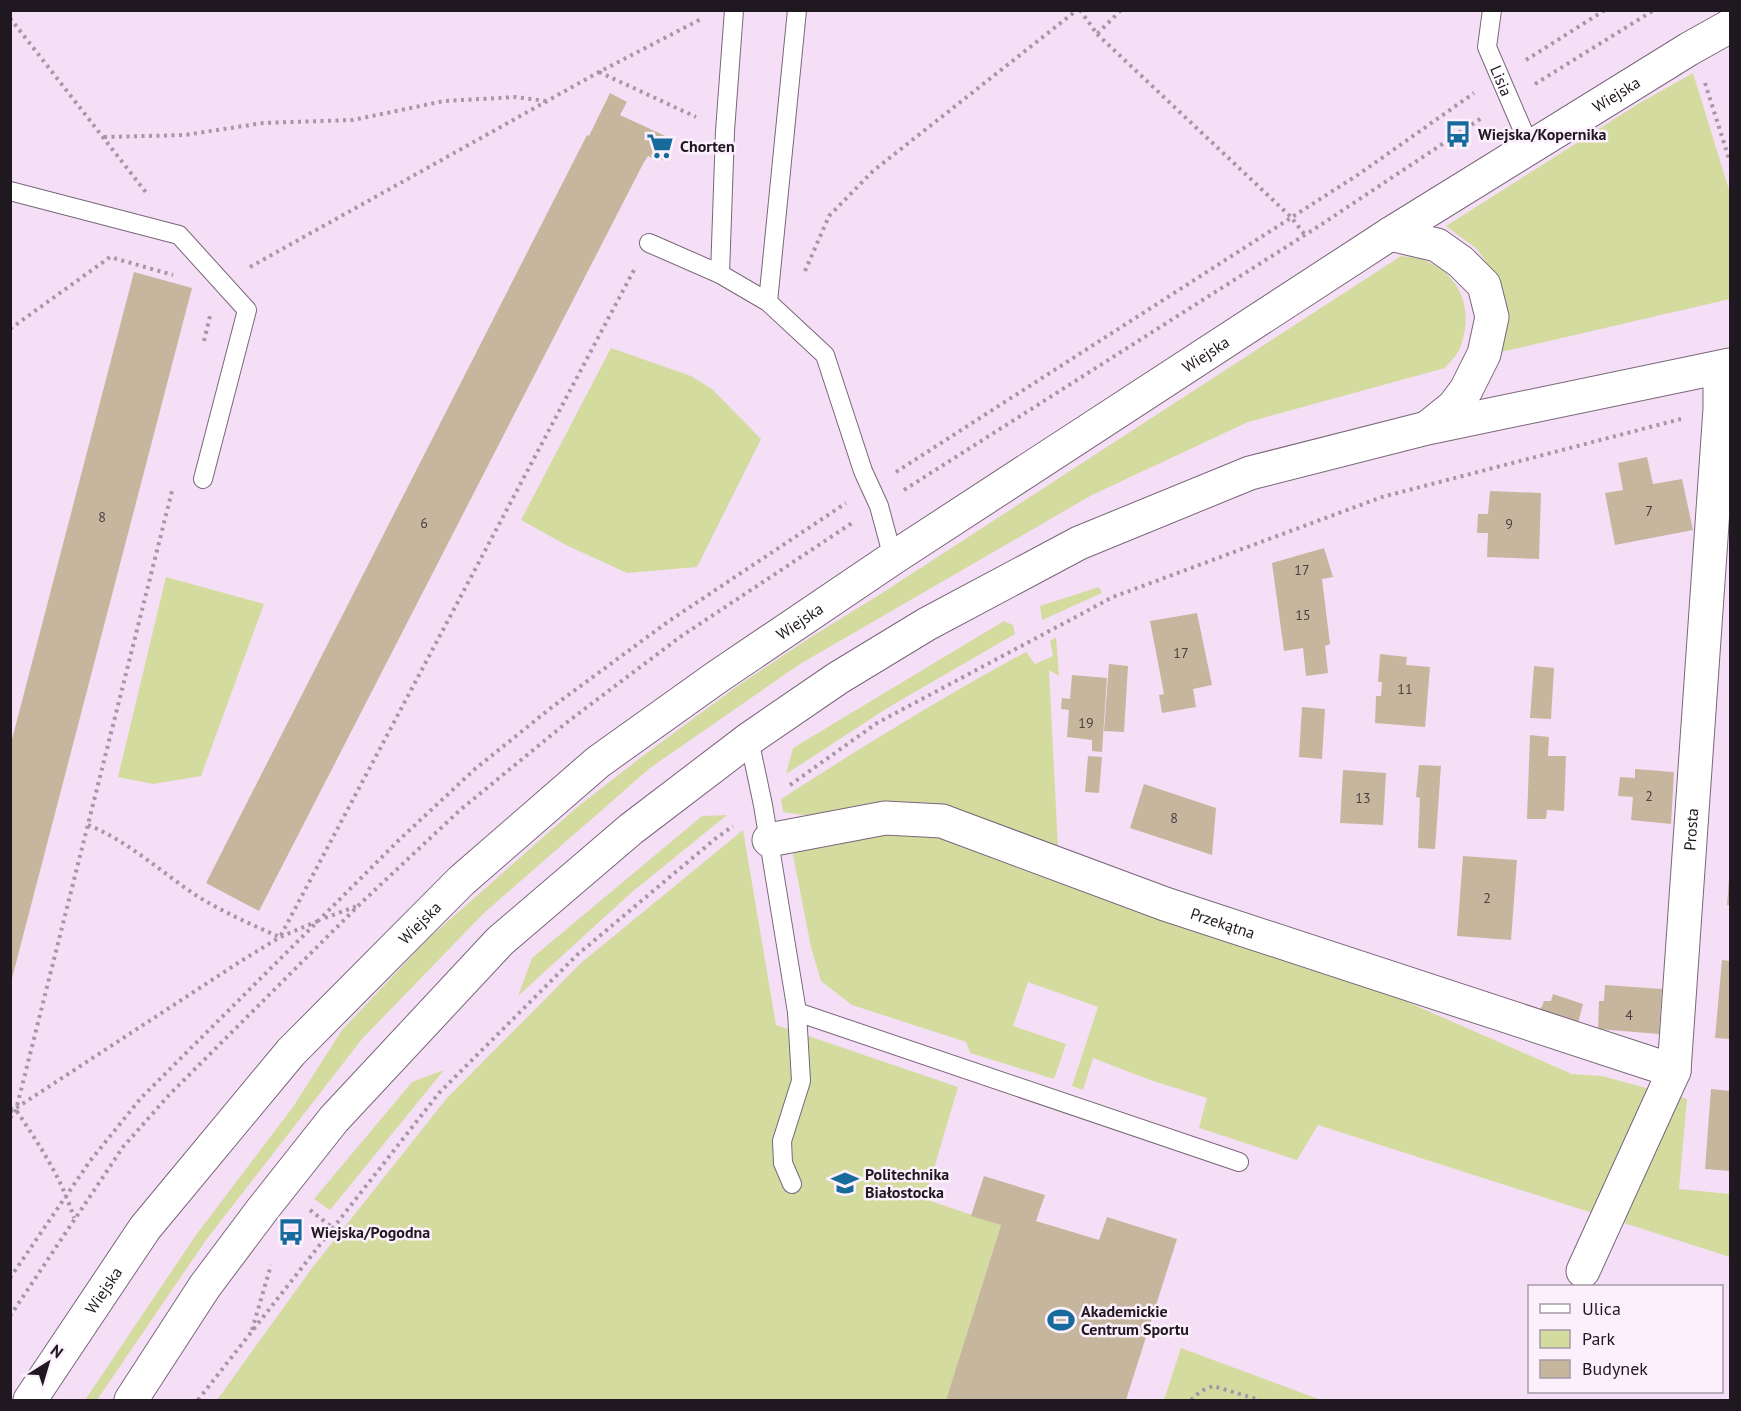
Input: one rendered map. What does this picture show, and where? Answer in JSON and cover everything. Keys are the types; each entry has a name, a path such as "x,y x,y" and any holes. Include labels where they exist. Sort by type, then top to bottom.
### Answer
{"main road":[{"name":"Wiejska","path":"30,1401 145,1228 291,1052 461,881 598,762 717,677 893,558 1390,234 1696,44 1731,26"},
{"path":"1390,234 1437,244 1461,262 1484,285 1492,317 1484,354 1466,390 1454,406 1427,428"},
{"path":"131,1401 205,1286 334,1119 492,949 631,829 749,739 838,678 927,624 1079,543 1250,473 1427,428 1725,366"},
{"name":"Prosta","path":"1582,1271 1674,1071 1720,409 1725,366"},
{"name":"Przekątna","path":"769,840 885,818 942,821 1165,904 1674,1071"}],"lane":[{"path":"768,302 797,10"},
{"name":"Lisia","path":"1492,10 1487,47 1530,147"},
{"path":"720,274 725,131 734,15"},
{"path":"10,191 179,235 247,310 203,478"},
{"path":"649,243 720,274 768,302 825,355 863,471 879,506 893,558"},
{"path":"749,739 769,840 797,1012 801,1081 782,1142 783,1163 792,1184"},
{"path":"797,1012 1239,1162"}],"path":[{"path":"790,323 806,265 829,216 873,171 1078,10 1097,34 1291,218 1305,235"},
{"path":"1097,34 1121,10"},
{"path":"1319,226 1509,100 1654,10"},
{"path":"222,282 599,72 706,17 734,15"},
{"path":"10,18 179,235"},
{"path":"599,72 725,131"},
{"path":"104,137 185,135 262,123 352,120 444,100 516,97 547,101"},
{"path":"280,937 649,243"},
{"path":"10,329 110,257 179,277"},
{"path":"202,349 210,315"},
{"path":"10,1118 88,825 176,475 203,478"},
{"path":"88,825 107,833 198,896 248,924 280,937"},
{"path":"12,1110 280,937 360,904"},
{"path":"12,1110 67,1194 74,1218"},
{"path":"303,1216 309,1208 333,1228"},
{"path":"251,1332 274,1254"},
{"path":"1191,1401 1201,1391 1213,1386 1260,1401"}],"green space":[{"path":"1693,73 1730,193 1730,299 1501,352 1498,280 1477,249 1446,226 1638,104"},
{"path":"1401,256 1421,259 1436,266 1447,274 1461,294 1466,318 1465,331 1458,351 1445,368 1248,422 1092,495 800,664 650,768 484,913 362,1039 206,1240 97,1400 85,1400 196,1235 293,1107 342,1030 429,938 575,809 739,685"},
{"path":"611,348 691,376 712,389 761,439 697,567 627,573 566,545 521,520"},
{"path":"166,577 264,604 201,776 153,784 118,777"},
{"path":"1099,587 1102,593 1042,620 1040,606"},
{"path":"1004,621 1013,625 1015,634 889,707 786,774 793,748"},
{"path":"1056,637 1059,676 1049,670 1058,848 956,814 823,818 783,812 781,799 964,687 1026,652 1035,664 1053,656 1050,641"},
{"path":"727,815 632,892 518,996 532,958 702,816"},
{"path":"922,828 1389,994 1572,1074 1602,1076 1687,1099 1679,1189 1730,1194 1730,1257 1318,1125 1297,1160 1199,1128 1207,1098 1150,1080 1093,1058 1083,1090 1072,1086 1098,1007 1028,982 1013,1026 1066,1044 1054,1079 970,1053 966,1042 852,1005 821,981 811,947 792,850"},
{"name":"Politechnika Białostocka","path":"743,830 776,1025 958,1087 925,1199 1001,1225 946,1400 217,1400 312,1268 447,1098 581,963"},
{"path":"444,1070 330,1210 314,1199 412,1082"},
{"path":"1181,1348 1321,1400 1164,1400"}],"building":[{"path":"610,93 627,102 620,115 672,139 663,160 653,155 652,158 648,156 643,164 259,911 206,883"},
{"path":"134,272 192,288 10,986 10,747"},
{"path":"1647,457 1653,484 1682,479 1693,530 1615,545 1605,493 1623,490 1618,463"},
{"path":"1490,491 1541,493 1539,559 1487,557 1488,533 1477,533 1478,514 1488,514"},
{"path":"1324,548 1333,577 1322,579 1330,644 1325,646 1328,673 1306,676 1303,648 1284,651 1272,563"},
{"path":"1197,613 1212,685 1193,689 1196,707 1162,713 1159,695 1164,694 1150,621"},
{"path":"1380,654 1407,657 1406,665 1430,667 1425,727 1375,723 1376,696 1381,696 1382,682 1378,682"},
{"path":"1109,664 1128,666 1124,732 1104,731"},
{"path":"1534,666 1554,668 1551,719 1530,718"},
{"path":"1072,675 1107,678 1102,752 1092,751 1092,740 1067,737 1069,710 1061,709 1062,698 1070,699"},
{"path":"1302,707 1325,709 1322,759 1299,757"},
{"path":"1530,735 1549,737 1548,756 1566,756 1564,811 1547,810 1546,819 1527,819"},
{"path":"1088,756 1102,757 1099,793 1085,792"},
{"path":"1419,765 1441,766 1435,849 1418,848 1420,798 1416,797"},
{"path":"1635,769 1674,772 1671,824 1631,820 1633,797 1618,796 1620,777 1635,778"},
{"path":"1343,770 1386,773 1383,825 1340,823"},
{"path":"1144,784 1216,808 1212,855 1130,828"},
{"path":"1463,856 1517,860 1511,940 1457,936"},
{"path":"1729,880 1730,905 1727,905"},
{"path":"1722,960 1730,961 1730,1039 1715,1038"},
{"path":"1605,985 1662,989 1659,1034 1598,1029 1599,1001 1604,1001"},
{"path":"1553,994 1583,1004 1578,1023 1540,1011 1544,1001 1551,1001"},
{"path":"1711,1089 1730,1091 1730,1171 1705,1169"},
{"name":"Akademickie Centrum Sportu","path":"984,1176 1045,1195 1036,1221 1099,1240 1107,1217 1177,1239 1126,1400 946,1400 1001,1225 971,1216"}],"place":[{"name":"Wiejska/Kopernika","path":"1458,134"},
{"name":"Chorten","path":"660,146"},
{"name":"Politechnika Białostocka","path":"845,1183"},
{"name":"Wiejska/Pogodna","path":"291,1232"},
{"name":"Akademickie Centrum Sportu","path":"1061,1320"}]}
